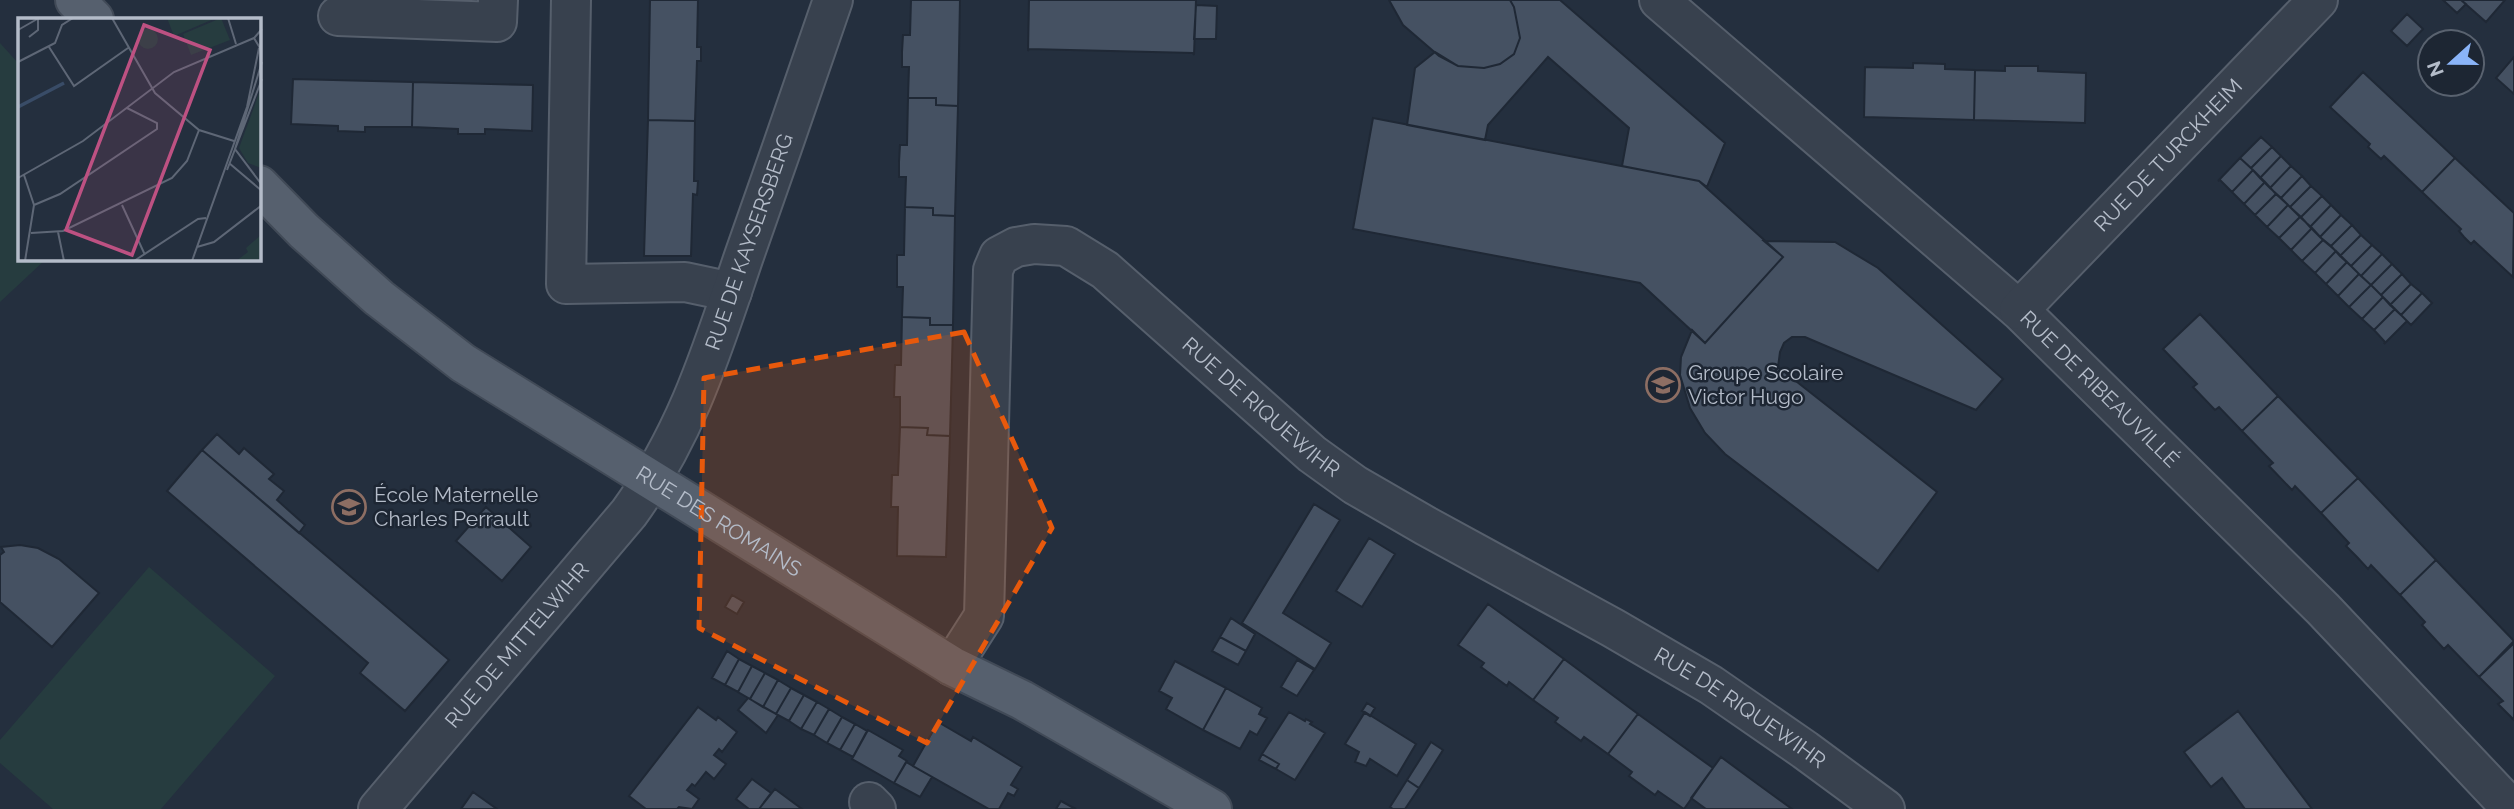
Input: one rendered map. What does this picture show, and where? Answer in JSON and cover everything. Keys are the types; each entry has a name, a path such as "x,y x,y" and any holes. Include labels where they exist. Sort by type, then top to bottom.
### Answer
{"main road":[{"path":"75,0 93,18"},
{"name":"RUE DES ROMAINS","path":"261,187 304,231 379,298 463,363 952,666 1023,700 1212,809"}],"street":[{"path":"338,16 498,22 498,0"},
{"path":"571,0 566,284 685,282 732,292"},
{"name":"RUE DE KAYSERSBERG","path":"653,479 685,420 709,360 833,0"},
{"name":"RUE DE RIBEAUVILLÉ","path":"1659,0 2019,310 2323,609 2512,809"},
{"name":"RUE DE TURCKHEIM","path":"2019,310 2318,0"},
{"name":"RUE DE RIQUEWIHR","path":"952,666 984,616 993,270 999,256 1016,247 1034,244 1066,246 1105,270 1312,454 1355,485 1614,628 1711,685 1885,809"},
{"name":"RUE DE MITTELWIHR","path":"378,809 629,513 653,479"}],"highlighted area":[{"path":"964,332 1052,528 927,743 699,628 704,378"}],"green space":[{"path":"0,43 18,63 18,261 44,261 0,302"},
{"path":"149,567 275,676 161,809 53,809 0,763 0,740"}],"building":[{"path":"650,0 698,0 697,47 701,47 701,61 697,61 695,121 648,120"},
{"path":"911,0 960,0 958,106 936,105 936,98 908,98 909,67 902,67 902,52 903,35 910,35"},
{"path":"1029,0 1196,0 1194,55 1028,51"},
{"path":"1389,0 1510,0 1520,38 1514,54 1500,64 1484,68 1458,66 1439,56 1403,25"},
{"path":"1510,0 1560,0 1725,143 1707,187 1699,181 1622,166 1629,128 1548,57 1488,125 1485,140 1407,125 1415,68 1435,52 1458,66 1484,68 1500,64 1514,54 1520,38"},
{"path":"2443,0 2461,0 2466,4 2457,13"},
{"path":"2461,0 2505,0 2486,22"},
{"path":"1196,5 1217,6 1216,39 1194,39"},
{"path":"2407,14 2422,28 2416,28 2416,36 2407,46 2391,31"},
{"path":"2514,57 2514,94 2496,78"},
{"path":"1913,63 1945,64 1945,69 1975,70 1974,120 1864,117 1865,67 1913,68"},
{"path":"2005,66 2038,66 2038,71 2086,73 2085,123 1974,120 1975,70 2005,71"},
{"path":"2363,72 2455,158 2422,192 2384,156 2381,159 2368,147 2370,144 2330,107"},
{"path":"293,79 413,82 412,127 365,127 365,132 338,131 338,126 291,124"},
{"path":"413,82 533,85 532,131 485,129 485,134 458,134 458,129 412,127"},
{"path":"908,98 936,98 936,105 958,106 955,216 933,215 933,208 905,207 906,177 899,177 899,162 900,145 907,145"},
{"path":"1373,118 1699,181 1783,257 1705,343 1640,283 1353,229"},
{"path":"648,120 695,121 694,181 698,181 697,195 693,194 691,256 644,256"},
{"path":"2261,137 2272,147 2251,168 2240,158"},
{"path":"2272,147 2281,156 2260,178 2251,168"},
{"path":"2281,156 2291,166 2270,188 2260,178"},
{"path":"2240,158 2253,170 2232,192 2218,181"},
{"path":"2455,158 2514,213 2513,277 2474,241 2471,244 2459,231 2461,229 2422,192"},
{"path":"2291,166 2302,176 2281,198 2270,188"},
{"path":"2253,170 2265,182 2244,204 2232,192"},
{"path":"2302,176 2311,186 2290,207 2281,198"},
{"path":"2265,182 2276,194 2255,215 2244,204"},
{"path":"2311,186 2322,196 2301,217 2290,207"},
{"path":"2276,194 2288,205 2267,227 2255,215"},
{"path":"2322,196 2331,205 2310,227 2301,217"},
{"path":"2288,205 2300,217 2279,238 2267,227"},
{"path":"2331,205 2341,215 2320,237 2310,227"},
{"path":"905,207 933,208 933,215 955,216 953,325 930,325 930,318 902,317 903,287 897,287 897,255 904,255"},
{"path":"2341,215 2352,225 2331,246 2320,237"},
{"path":"2300,217 2312,228 2291,250 2279,238"},
{"path":"2352,225 2361,235 2340,256 2331,246"},
{"path":"2312,228 2323,240 2302,261 2291,250"},
{"path":"2361,235 2372,245 2351,266 2340,256"},
{"path":"2323,240 2336,251 2315,273 2302,261"},
{"path":"1764,241 1835,242 1878,268 2003,379 1976,410 1805,337 1792,337 1784,343 1778,367 1937,492 1878,571 1725,454 1705,433 1690,408 1680,375 1681,357 1692,330 1705,343 1783,257"},
{"path":"2372,245 2382,254 2361,276 2351,266"},
{"path":"2336,251 2347,262 2326,284 2315,273"},
{"path":"2382,254 2392,264 2371,285 2361,276"},
{"path":"2347,262 2359,274 2338,296 2326,284"},
{"path":"2392,264 2402,274 2381,295 2371,285"},
{"path":"2359,274 2371,285 2349,307 2338,296"},
{"path":"2402,274 2411,284 2390,305 2381,295"},
{"path":"2411,284 2422,293 2401,315 2390,305"},
{"path":"2371,285 2383,297 2362,319 2349,307"},
{"path":"2422,293 2432,303 2411,325 2401,315"},
{"path":"2383,297 2395,309 2374,330 2362,319"},
{"path":"2395,309 2407,321 2384,344 2374,330"},
{"path":"2200,314 2278,396 2242,431 2219,407 2215,410 2193,387 2197,384 2163,349"},
{"path":"902,317 930,318 930,325 953,325 950,436 927,435 928,428 900,427 900,397 894,397 895,365 901,365"},
{"path":"2278,396 2358,478 2321,513 2295,486 2292,490 2269,466 2273,463 2242,431"},
{"path":"900,427 928,428 927,435 950,436 946,557 897,556 898,507 891,507 892,475 898,475"},
{"path":"217,434 239,454 244,448 274,474 269,479 284,491 277,500 305,525 299,533 202,450"},
{"path":"202,450 449,660 405,711 360,673 368,663 167,491"},
{"path":"2358,478 2436,560 2400,595 2371,565 2368,569 2346,546 2349,543 2321,513"},
{"path":"1314,504 1340,520 1283,613 1331,643 1315,669 1242,623"},
{"path":"486,507 531,547 502,581 456,541"},
{"path":"1369,538 1395,554 1362,607 1336,591"},
{"path":"20,545 38,548 59,559 99,593 52,647 0,602 0,555 4,552 1,547"},
{"path":"2436,560 2514,641 2479,677 2448,645 2444,649 2422,625 2425,622 2400,595"},
{"path":"732,595 744,602 737,614 725,607"},
{"path":"1488,604 1564,659 1533,700 1509,682 1507,686 1481,667 1484,663 1458,645"},
{"path":"1231,618 1255,634 1246,651 1220,637"},
{"path":"1220,637 1246,651 1238,665 1212,651"},
{"path":"2514,643 2514,720 2498,704 2503,701 2479,677"},
{"path":"727,651 739,659 725,685 712,678"},
{"path":"739,659 752,666 738,692 725,685"},
{"path":"1564,659 1638,714 1608,754 1584,737 1581,741 1555,722 1558,718 1533,700"},
{"path":"1297,660 1314,670 1297,696 1281,687"},
{"path":"1175,661 1226,688 1203,730 1166,709 1172,698 1159,691"},
{"path":"752,666 765,673 750,699 738,692"},
{"path":"765,673 778,680 763,707 750,699"},
{"path":"778,680 791,688 776,714 763,707"},
{"path":"791,688 804,695 789,721 776,714"},
{"path":"1226,688 1262,708 1259,714 1267,718 1257,735 1250,731 1240,749 1203,730"},
{"path":"804,695 817,702 801,729 789,721"},
{"path":"748,698 778,715 766,733 738,710"},
{"path":"817,702 829,709 814,735 801,729"},
{"path":"1367,703 1375,708 1370,716 1362,711"},
{"path":"698,707 716,720 718,717 737,732 722,752 719,749 714,755 726,764 714,779 706,772 695,786 692,784 687,790 699,799 692,809 646,809 629,796"},
{"path":"829,709 842,717 827,743 814,735"},
{"path":"2238,711 2312,809 2245,809 2222,778 2211,787 2184,752"},
{"path":"1289,712 1312,722 1310,724 1325,733 1295,780 1276,769 1279,764 1262,754"},
{"path":"1365,712 1416,744 1397,776 1370,759 1366,766 1355,762 1359,752 1345,744"},
{"path":"1638,714 1713,768 1684,809 1658,791 1655,795 1629,776 1632,772 1608,754"},
{"path":"842,717 855,724 840,750 827,743"},
{"path":"938,722 971,741 973,737 1022,767 1011,785 1018,789 1014,796 1008,793 999,809 989,809 913,766"},
{"path":"855,724 867,731 853,757 840,750"},
{"path":"868,730 903,750 899,756 907,761 894,783 852,759"},
{"path":"1431,742 1443,750 1419,788 1407,780"},
{"path":"1262,754 1279,764 1276,769 1259,760"},
{"path":"1721,757 1792,809 1706,809 1691,798"},
{"path":"906,762 932,777 920,797 894,783"},
{"path":"752,779 771,793 759,809 749,809 736,799"},
{"path":"1407,780 1419,788 1405,809 1393,809 1390,807"},
{"path":"775,789 802,809 759,809"},
{"path":"473,792 497,809 461,809"},
{"path":"1061,801 1072,807 1076,809 1056,809"}],"place":[{"name":"Groupe Scolaire Victor Hugo","path":"1663,385"},
{"name":"École Maternelle Charles Perrault","path":"349,507"}]}
